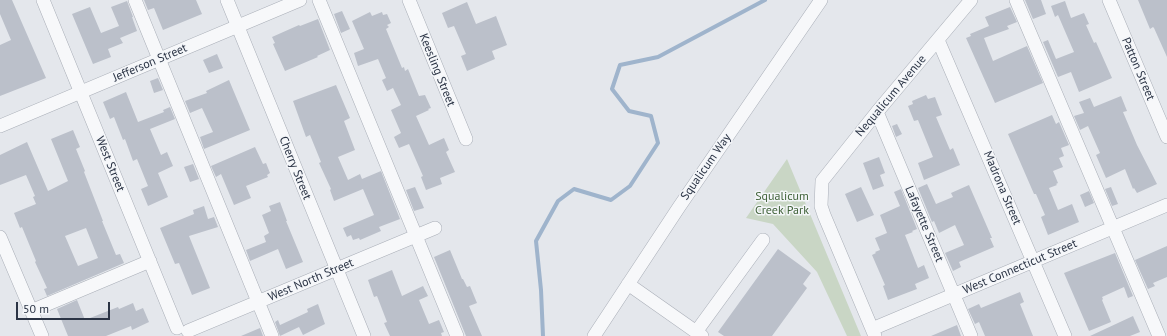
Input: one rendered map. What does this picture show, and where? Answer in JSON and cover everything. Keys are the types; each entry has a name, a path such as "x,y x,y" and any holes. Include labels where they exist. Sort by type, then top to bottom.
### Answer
{"street":[{"name":"West Street","path":"43,0 150,261 182,333"},
{"path":"134,0 272,336"},
{"name":"Cherry Street","path":"227,0 364,336"},
{"name":"Jefferson Street","path":"0,126 300,0"},
{"path":"319,0 457,336"},
{"name":"Keesling Street","path":"408,0 466,139"},
{"name":"Squalicum Way","path":"594,336 683,200 821,0"},
{"name":"Nequalicum Avenue","path":"874,333 824,215 822,206 822,181 877,112 971,0"},
{"path":"1016,0 1159,336"},
{"name":"Patton Street","path":"1108,0 1167,137"},
{"name":"Madrona Street","path":"938,40 1065,336"},
{"name":"Lafayette Street","path":"877,112 971,336"},
{"name":"West Connecticut Street","path":"874,333 954,295 1167,205"},
{"name":"West North Street","path":"182,333 435,228"},
{"path":"0,237 42,336"},
{"path":"628,284 693,333 763,240"},
{"path":"31,311 150,261"}],"green space":[{"name":"Squalicum Creek Park","path":"787,159 861,336 847,336 817,272 773,224 746,218"}],"building":[{"path":"0,0 12,0 46,78 0,96 0,45 11,40 0,14"},
{"path":"144,0 196,0 202,14 163,30 154,8 148,10"},
{"path":"1025,0 1041,0 1046,14 1033,19"},
{"path":"1138,0 1167,0 1167,57 1154,28 1153,27 1150,29"},
{"path":"127,1 137,31 120,38 123,43 108,49 111,57 93,64 72,14 90,7 101,33 119,26 111,7"},
{"path":"1065,1 1071,18 1084,13 1089,24 1086,25 1094,43 1096,42 1112,78 1079,92 1071,72 1058,77 1043,42 1048,40 1056,59 1074,52 1058,15 1055,17 1051,6"},
{"path":"467,2 476,24 496,16 507,45 492,51 495,59 467,71 461,56 466,54 454,26 448,28 442,13"},
{"path":"1010,7 1017,22 1007,26 1009,29 984,38 993,61 1027,46 1043,83 995,103 966,38 971,36 970,34 989,26 985,17"},
{"path":"342,11 350,29 341,33 334,14"},
{"path":"370,12 372,16 382,12 383,15 387,14 391,23 387,25 389,27 386,29 402,68 404,67 405,71 408,69 419,96 425,95 431,108 416,116 429,145 444,138 449,150 446,152 455,172 440,178 442,184 426,190 421,177 423,176 409,144 399,148 394,137 401,133 391,110 401,105 393,88 387,91 382,80 386,78 378,59 358,66 354,53 364,49 352,21"},
{"path":"318,19 330,50 317,56 318,57 285,71 273,44 275,43 272,37 299,25 300,26"},
{"path":"217,54 223,68 209,73 203,60"},
{"path":"158,78 163,90 154,93 150,81"},
{"path":"229,80 250,130 204,149 200,137 213,132 202,108 190,113 185,101 207,93 206,91"},
{"path":"336,85 350,118 344,121 355,150 338,157 348,180 360,174 362,179 381,171 400,219 379,227 381,231 360,240 359,238 353,240 351,235 347,237 343,228 374,215 363,189 334,201 330,190 331,189 319,163 321,162 310,135 306,137 293,101"},
{"path":"126,92 138,122 164,112 163,110 170,107 175,119 150,129 161,155 167,152 173,166 158,173 168,197 148,206 141,189 148,186 137,159 133,161 125,139 123,140 114,117 110,119 103,102"},
{"path":"926,95 928,99 935,97 942,115 936,117 950,150 953,148 960,165 924,180 918,163 933,157 918,120 914,121 908,106 913,104 912,101"},
{"path":"1121,96 1127,111 1123,112 1137,145 1157,184 1137,193 1134,188 1133,189 1125,169 1106,178 1096,155 1100,153 1088,126 1080,130 1074,116 1084,113 1079,102 1090,98 1094,107"},
{"path":"1052,115 1056,124 1059,122 1069,145 1061,148 1064,156 1059,158 1063,167 1053,171 1058,183 1056,184 1057,185 1049,188 1058,210 1072,204 1079,222 1048,235 1041,217 1045,215 1036,194 1034,194 1008,134"},
{"path":"897,124 902,134 896,137 892,126"},
{"path":"73,130 80,147 76,149 102,221 116,255 120,254 124,263 47,296 44,289 47,288 35,262 36,261 22,227 20,228 14,213 36,204 33,197 35,196 26,175 0,185 0,155 27,142 48,191 68,181 51,139","holes":["86,228 98,258 78,266 65,236"]},
{"path":"255,147 263,164 266,163 270,173 267,175 268,177 246,186 251,198 234,205 221,174 216,177 211,166"},
{"path":"879,157 885,173 880,175 884,186 873,190 863,163"},
{"path":"193,164 199,179 190,182 184,167"},
{"path":"927,184 936,204 953,197 951,193 969,185 992,238 990,238 994,247 959,262 961,267 953,271 945,253 964,245 955,225 939,233 934,221 932,222 918,188"},
{"path":"415,187 424,208 414,211 406,190"},
{"path":"861,187 874,215 857,222 845,194"},
{"path":"1111,187 1118,204 1112,206 1105,189"},
{"path":"901,189 917,229 905,235 918,268 924,265 929,278 915,284 917,289 888,300 883,286 885,285 872,255 880,250 875,238 887,233 880,215 900,206 894,192"},
{"path":"1089,191 1094,203 1085,207 1080,195"},
{"path":"280,202 303,262 286,269 278,249 250,261 246,250 266,242 264,236 269,233 262,215 271,211 269,206"},
{"path":"204,206 208,219 214,217 218,227 189,236 210,288 192,295 179,263 175,264 160,228 194,214 193,210"},
{"path":"1167,246 1167,277 1153,283 1155,286 1148,289 1135,260"},
{"path":"778,249 811,273 803,284 807,288 772,336 724,336 718,332"},
{"path":"450,250 462,279 467,287 470,286 477,303 469,306 482,336 466,336 434,257"},
{"path":"1115,253 1133,296 1128,298 1124,287 1102,297 1111,322 1089,331 1064,273"},
{"path":"392,270 402,296 423,286 428,296 419,300 429,324 439,320 444,332 441,333 442,336 390,336 384,323 387,322 377,296 374,297 368,280"},
{"path":"1020,292 1024,302 1020,304 1033,336 985,336 979,322 975,324 968,309 979,304 981,308"},
{"path":"77,300 85,320 118,307 119,309 133,303 136,311 143,308 149,322 132,330 131,326 106,336 68,336 57,309"},
{"path":"318,304 325,324 303,335 299,327 280,336 275,322 278,320 280,325 308,312 307,309"},
{"path":"1133,316 1140,332 1130,336 1090,336"},
{"path":"957,325 961,336 931,336"},
{"path":"260,328 263,336 241,336"}],"waterway":[{"path":"543,336 541,290 536,241 558,201 574,189 611,200 630,186 658,143 651,116 629,111 612,89 620,65 658,57 765,0"}]}
